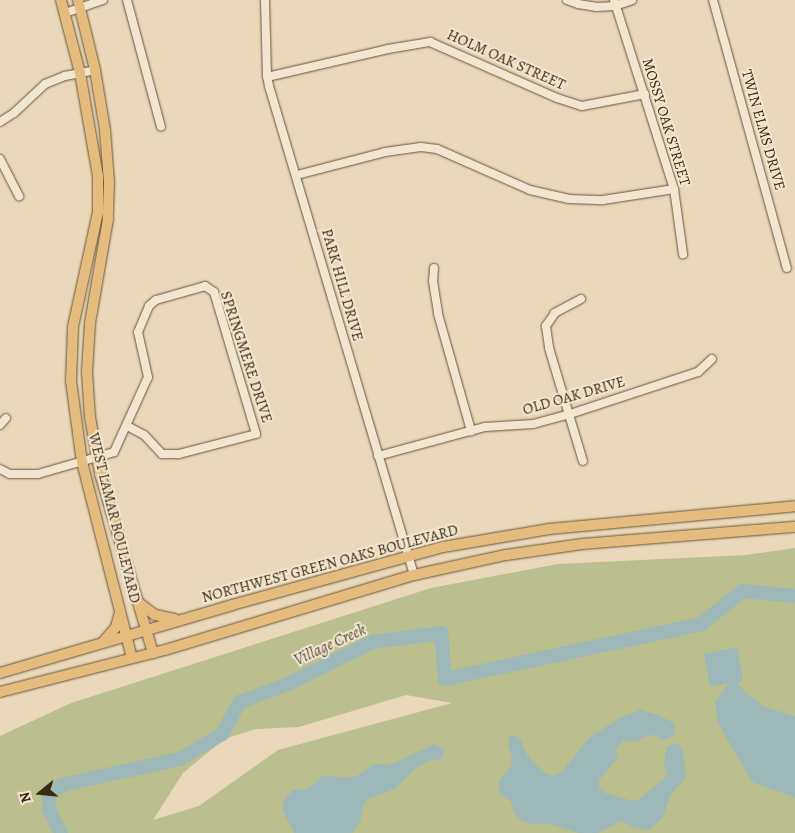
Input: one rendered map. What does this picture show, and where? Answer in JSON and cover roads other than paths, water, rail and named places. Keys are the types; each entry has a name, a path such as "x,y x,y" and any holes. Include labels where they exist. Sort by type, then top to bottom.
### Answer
{"main road":[{"name":"WEST LAMAR BOULEVARD","path":"61,0 80,74 98,176 98,212 73,327 71,382 82,462 132,658"},
{"name":"WEST LAMAR BOULEVARD","path":"79,4 95,70 105,130 109,182 108,219 90,323 87,372 90,417 96,457 153,653"},
{"name":"NORTHWEST GREEN OAKS BOULEVARD","path":"0,673 408,555 486,538 549,529 795,506"},
{"path":"0,692 153,653 414,575 506,555 582,544 795,527"},
{"path":"138,602 155,615 166,619 186,618"},
{"path":"101,644 116,627 120,606"}],"street":[{"path":"65,13 79,4 103,0"},
{"path":"127,0 161,127"},
{"name":"PARK HILL DRIVE","path":"265,0 267,77 414,575"},
{"path":"567,0 596,7 632,0"},
{"name":"TWIN ELMS DRIVE","path":"713,0 787,268"},
{"name":"MOSSY OAK STREET","path":"614,3 645,94 674,189 683,254"},
{"name":"HOLM OAK STREET","path":"267,77 388,49 430,42 557,98 582,106 645,94"},
{"path":"0,122 14,113 45,84 95,70"},
{"path":"297,175 385,152 421,147 438,148 530,190 569,199 603,200 674,189"},
{"path":"0,159 19,196"},
{"path":"434,268 433,281 438,314 470,431"},
{"name":"SPRINGMERE DRIVE","path":"0,469 10,474 38,474 114,452 128,426 148,378 138,332 149,306 156,300 205,286 214,292 256,434 178,454 162,454 144,435 128,426"},
{"path":"581,299 555,313 546,326 549,348 583,461"},
{"name":"OLD OAK DRIVE","path":"378,456 470,431 534,424 568,415 698,372 712,359"},
{"path":"0,425 6,418"}],"water":[{"path":"737,647 743,680 737,682 744,691 764,707 795,716 795,797 752,782 718,723 715,703 729,683 710,686 704,654"},
{"path":"640,710 658,715 674,723 675,734 668,739 662,740 655,735 646,736 638,741 623,741 616,749 617,759 599,780 599,788 605,793 629,800 638,800 667,776 664,765 667,747 675,743 680,745 683,752 686,777 670,796 663,817 649,830 634,827 621,821 598,833 579,833 549,824 532,824 521,820 514,813 511,801 499,793 499,780 511,766 512,757 508,745 510,736 516,736 521,740 524,750 531,760 542,771 552,776 561,773 589,738 620,718"},
{"path":"435,744 444,750 442,759 430,760 416,768 394,789 368,799 363,806 360,822 352,833 294,833 283,811 283,801 293,790 308,789 324,775 345,778 357,776 374,764 390,765"}],"waterway":[{"name":"Village Creek","path":"61,833 49,809 49,791 66,784 180,759 222,734 240,702 290,683 373,642 441,633 445,679 701,624 743,591 795,596"}]}
